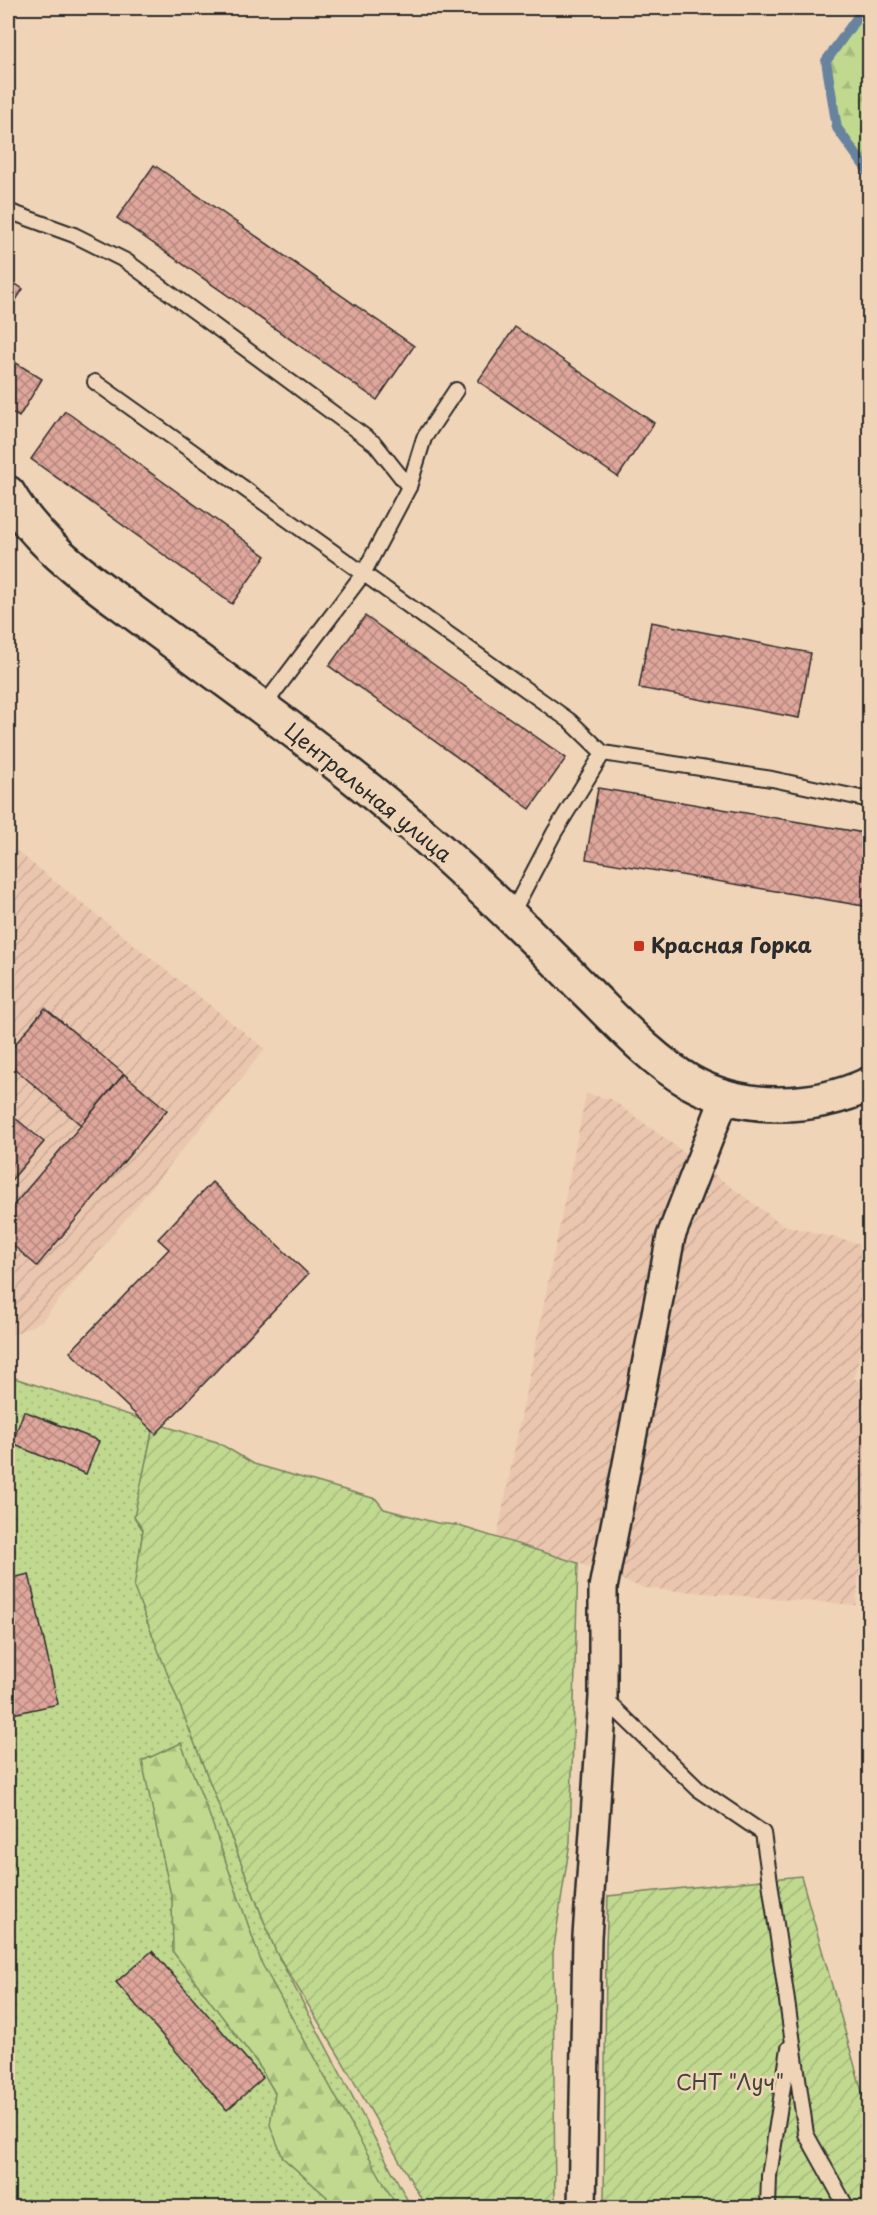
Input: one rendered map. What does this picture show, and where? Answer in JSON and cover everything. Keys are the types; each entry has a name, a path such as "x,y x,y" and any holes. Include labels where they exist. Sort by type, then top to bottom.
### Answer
{"street":[{"name":"Центральная улица","path":"8,493 40,538 76,570 262,708 388,806 511,915 632,1036 690,1082 725,1096 757,1104 788,1104 829,1099 870,1084"},
{"path":"582,2208 587,1937 603,1696 603,1588 671,1236 725,1096"}],"lane":[{"path":"8,211 75,235 126,261 375,444 409,487"},
{"path":"95,382 570,721 603,753 772,779 870,800"},
{"path":"262,708 363,574 409,487 424,438 456,390"},
{"path":"511,915 554,833 603,753"},
{"path":"603,1696 698,1789 764,1833 806,2134 847,2208"},
{"path":"768,2208 769,2176 791,2034"}],"shaded area":[{"path":"8,844 265,1049 42,1321 8,1337"},
{"path":"586,1094 611,1099 783,1225 869,1246 869,1329 853,1378 870,1385 869,1481 856,1605 643,1588 578,1563 497,1537"}],"green space":[{"path":"864,8 870,8 869,174 837,128 826,61"},
{"path":"8,1376 154,1423 135,1517 143,1529 135,1588 276,1952 411,2207 8,2207"},
{"path":"154,1423 217,1442 254,1464 376,1499 384,1509 437,1523 456,1525 578,1563 570,1842 553,1953 555,2207 426,2207 276,1952 134,1588 143,1530 134,1517"},
{"path":"181,1743 209,1814 262,1964 397,2207 324,2207 327,2197 283,2158 270,2125 275,2093 258,2064 173,1952 172,1900 142,1761"},
{"name":"СНТ \"Луч\"","path":"801,1876 869,2116 869,2207 604,2208 608,1896"}],"building":[{"path":"154,165 414,346 377,400 117,218"},
{"path":"8,279 23,289 8,313"},
{"path":"515,327 654,423 618,477 478,381"},
{"path":"8,358 42,379 19,417 8,410"},
{"path":"65,411 266,556 232,604 31,459"},
{"path":"365,616 566,758 530,809 329,666"},
{"path":"651,622 811,653 799,718 639,688"},
{"path":"598,788 870,834 870,907 586,859"},
{"path":"45,1008 124,1074 81,1125 8,1063 8,1053"},
{"path":"124,1074 167,1110 37,1266 8,1241 8,1212"},
{"path":"8,1112 44,1142 8,1184"},
{"path":"212,1182 308,1274 156,1434 70,1352 169,1249 158,1239"},
{"path":"24,1411 99,1441 86,1474 12,1444"},
{"path":"29,1574 58,1704 8,1715 8,1579"},
{"path":"152,1951 263,2078 227,2110 116,1982"}],"waterway":[{"path":"864,8 826,61 837,128 870,174"}],"place":[{"name":"Красная Горка","path":"639,946"}]}
